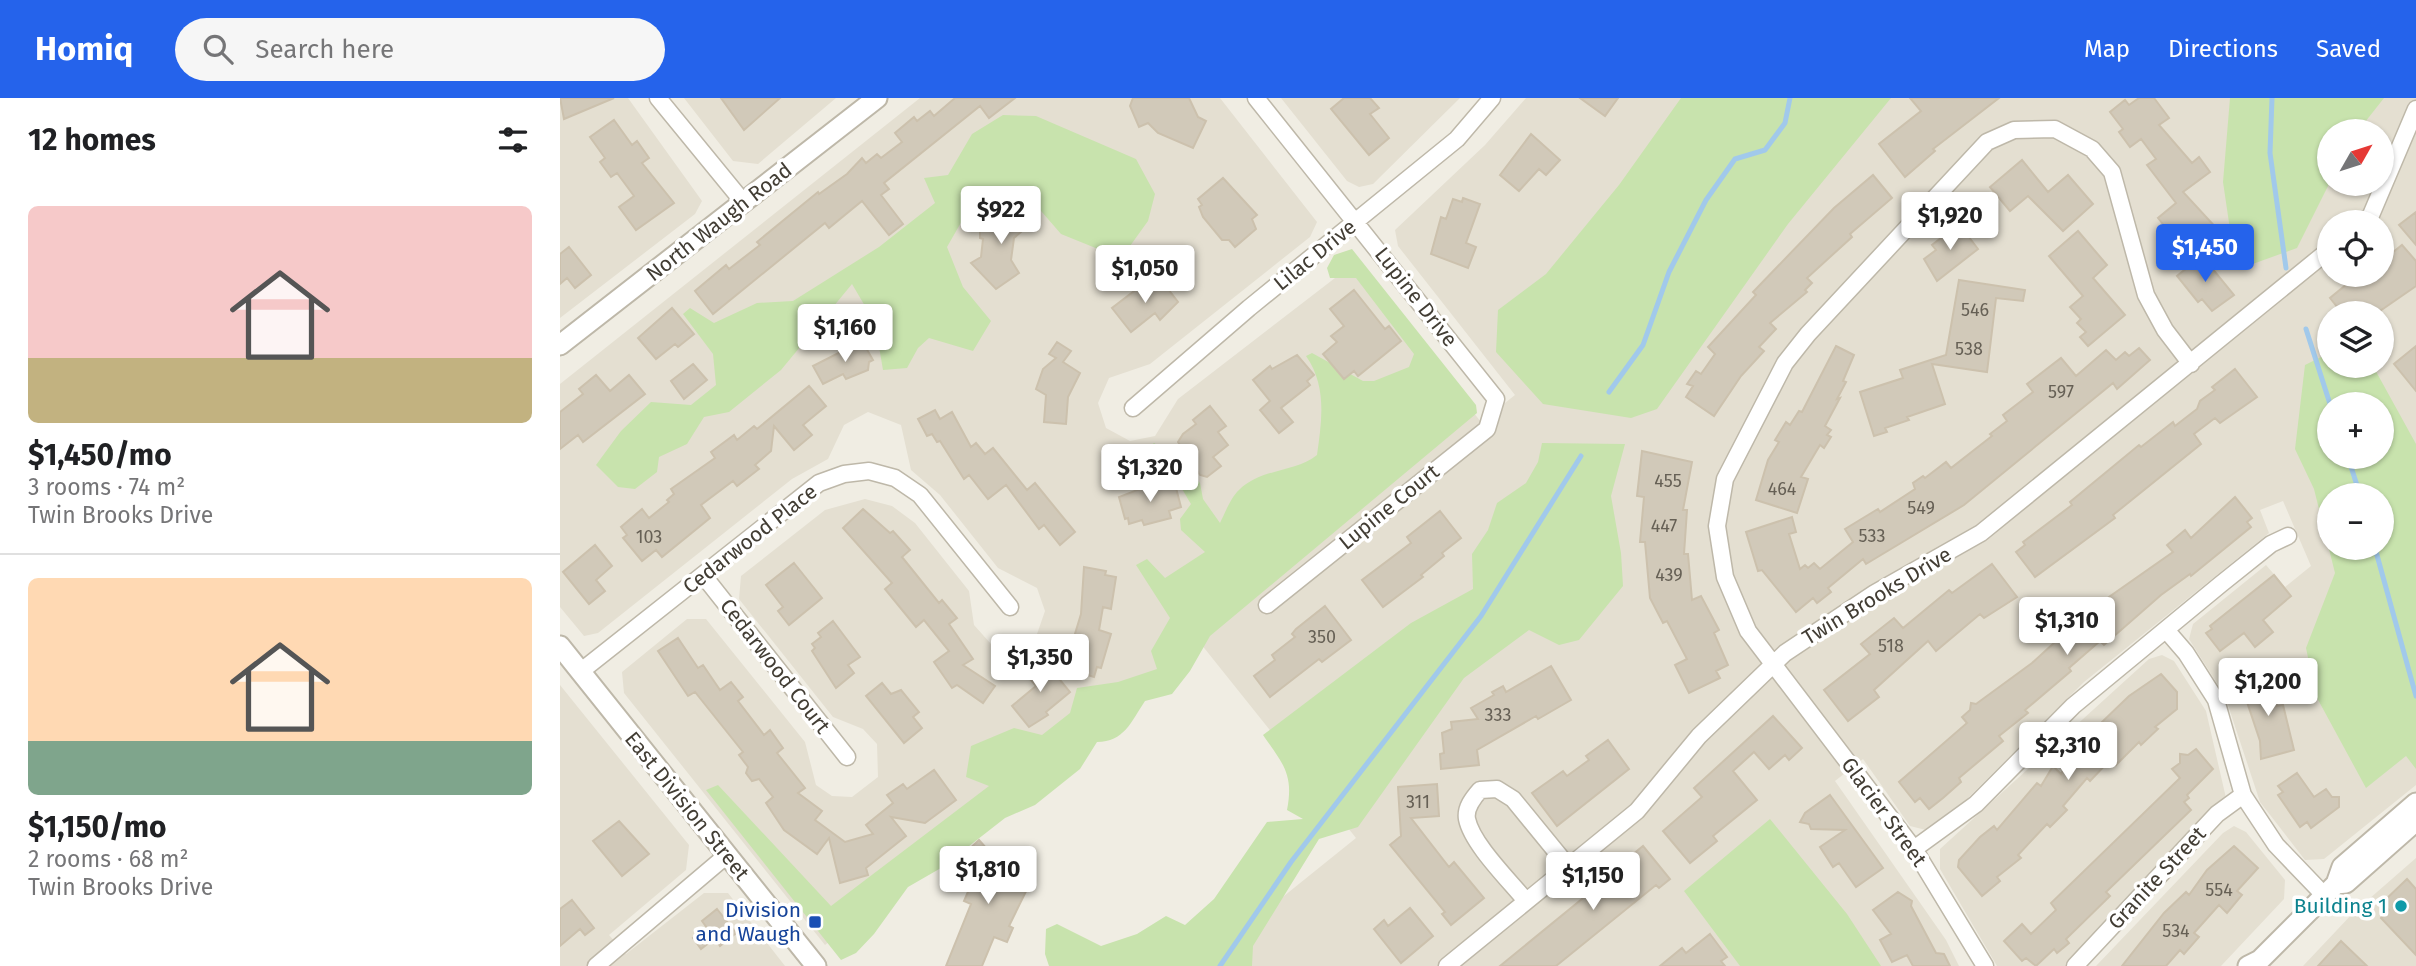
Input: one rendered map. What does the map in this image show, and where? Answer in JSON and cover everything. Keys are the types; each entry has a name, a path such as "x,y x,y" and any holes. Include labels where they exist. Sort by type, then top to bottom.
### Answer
{"street":[{"path":"658,98 744,202"},
{"name":"North Waugh Road","path":"560,345 877,98"},
{"name":"Lupine Drive","path":"1256,98 1496,399"},
{"name":"Lilac Drive","path":"1133,408 1249,308 1457,139 1492,98"},
{"path":"2373,210 2416,109"},
{"name":"Glacier Street","path":"1985,966 1914,849 1748,631 1725,577 1719,552 1717,526 1725,479 1732,459 1784,363 1987,142 2014,130 2055,129 2092,149 2112,172 2146,295 2165,330 2191,364"},
{"name":"Twin Brooks Drive","path":"1447,966 1567,865 1637,811 1699,736 1774,663 1875,593 1981,533 2317,260"},
{"name":"Lupine Court","path":"1267,605 1487,429 1496,399"},
{"name":"Cedarwood Place","path":"580,673 819,483 844,474 869,471 895,478 920,495 1010,607"},
{"path":"1914,849 1976,804 2073,706 2271,544 2288,536"},
{"name":"Cedarwood Court","path":"704,575 847,757"},
{"path":"2167,631 2186,653 2216,700 2243,795 2276,845 2330,890"},
{"name":"East Division Street","path":"560,646 816,966"},
{"path":"1526,901 1474,837 1467,818 1470,801 1480,790 1497,789 1513,799 1567,865"},
{"name":"Granite Street","path":"2075,966 2217,814 2243,795"},
{"path":"2255,964 2330,890 2342,867 2416,803"},
{"path":"2330,890 2346,883 2416,821"},
{"path":"596,966 727,855"}],"shaded area":[{"path":"560,98 628,98 702,201 695,214 560,318"},
{"path":"684,98 836,98 758,164 733,161"},
{"path":"920,98 1220,98 1317,222 1310,237 1150,364 1109,378 1098,403 1106,428 1130,441 1155,436 1178,399 1348,268 1363,274 1481,422 1515,395 1398,246 1395,230 1485,145 1526,98 2416,98 2416,785 2324,859 2305,860 2260,802 2225,696 2189,639 2193,624 2266,565 2285,587 2311,566 2283,501 2260,510 2269,533 2084,682 1966,800 1926,830 1910,826 1863,759 1835,781 1946,940 1959,966 1197,966 1356,838 1201,644 825,945 624,693 622,672 687,619 706,619 805,742 816,785 832,796 852,797 878,777 877,744 863,729 833,717 739,599 741,576 825,510 865,499 892,506 915,523 969,591 974,625 991,644 1016,647 1037,634 1045,611 1037,588 998,568 940,495 911,470 901,425 868,412 844,425 828,459 792,479 598,633 584,636 560,607 560,384"},
{"path":"1281,98 1460,98 1373,184 1359,187 1347,181"},
{"path":"2162,655 2174,661 2206,711 2226,798 2067,966 1997,966 1940,869 1940,849 2149,659"},
{"path":"560,685 689,845 686,870 609,935 626,954 704,893 728,893 785,966 560,966"},
{"path":"2234,826 2246,832 2285,880 2284,899 2221,966 2096,966 2223,833"},
{"path":"2416,858 2416,966 2303,966 2353,913"}],"green space":[{"path":"1681,98 1891,98 1788,224 1657,409 1631,418 1543,404 1496,352 1498,310 1546,274 1619,185"},
{"path":"2230,98 2384,98 2367,119 2317,119 2317,196 2323,196 2297,248 2236,270 2223,182"},
{"path":"1003,115 1036,116 1136,159 1155,194 1148,221 1130,246 1103,251 1061,234 1035,204 963,219 947,247 963,287 991,321 973,351 929,338 918,348 907,368 883,370 875,323 852,284 781,370 729,412 704,417 687,444 659,457 657,472 635,489 618,487 596,465 621,431 651,402 691,405 716,385 713,354 683,314 690,308 714,323 757,303 793,301 879,247 935,203 924,178 948,175 972,134"},
{"path":"1352,249 1476,405 1477,413 1210,636 1190,671 1172,694 1145,701 1120,735 1097,742 1080,769 1035,805 1005,818 941,868 908,887 874,934 856,953 841,960 706,790 718,785 831,906 989,786 966,777 971,746 1014,728 1042,735 1070,713 1077,688 1118,682 1157,669 1151,651 1170,618 1136,565 1147,559 1165,578 1205,552 1181,530 1180,519 1191,504 1181,488 1165,467 1141,454 1154,443 1177,458 1200,483 1203,499 1220,523 1233,497 1248,483 1308,461 1317,455 1321,416 1320,391 1313,367 1306,356 1312,353 1363,381 1374,381 1409,367 1414,354 1356,278 1330,278 1327,268 1334,255"},
{"path":"2317,359 2317,378 2380,378 2387,392 2317,392 2317,469 2394,469 2394,404 2416,444 2416,769 2406,756 2366,788 2316,696 2306,648 2335,573 2332,560 2394,560 2394,483 2317,483 2317,501 2295,449 2305,365"},
{"path":"1542,443 1625,444 1611,496 1621,553 1623,586 1579,640 1559,645 1529,630 1464,678 1358,827 1319,839 1253,946 1252,966 1049,966 1045,954 1046,929 1057,924 1101,946 1137,934 1166,916 1185,925 1214,899 1267,822 1303,819 1287,810 1288,778 1263,735 1411,623 1473,589 1472,554 1488,530 1497,503 1526,483 1538,462"},
{"path":"1770,819 1847,914 1881,966 1740,966 1684,891"}],"building":[{"path":"560,98 614,98 564,119"},
{"path":"721,98 780,98 744,130"},
{"path":"955,98 1015,98 989,118 980,106 884,183 889,189 881,195 903,224 889,235 862,201 829,228 825,223 713,314 695,291 726,265 729,269 760,245 757,242 818,192 819,194 847,174 862,158 866,163 877,154 881,158 902,142 895,133 914,117 917,121 930,111 934,116"},
{"path":"1133,98 1189,98 1198,117 1206,121 1193,148 1158,133 1148,123 1139,127 1130,106"},
{"path":"1344,98 1370,98 1379,108 1370,114 1389,138 1369,155 1331,109"},
{"path":"1580,98 1618,98 1605,116"},
{"path":"1910,98 1999,98 1933,149 1935,151 1905,177 1879,144 1921,111"},
{"path":"2139,98 2154,98 2169,118 2159,125 2192,163 2199,157 2210,172 2183,192 2219,231 2189,255 2178,241 2171,246 2160,233 2166,228 2158,218 2176,203 2147,165 2156,159 2141,139 2130,147 2119,132 2123,129 2110,112 2125,100 2129,105"},
{"path":"614,120 632,145 637,141 649,158 642,163 674,203 636,230 619,207 634,196 617,173 611,177 600,162 605,158 590,137"},
{"path":"1531,134 1560,160 1546,175 1539,169 1519,191 1500,175"},
{"path":"2022,160 2048,192 2068,175 2093,204 2063,231 2028,196 2010,211 1990,187"},
{"path":"1873,175 1892,198 1850,234 1852,237 1807,278 1812,283 1805,290 1807,292 1770,323 1776,329 1759,347 1764,351 1741,376 1714,416 1686,397 1693,386 1687,384 1696,371 1701,374 1715,354 1708,347 1756,295 1753,292 1834,208"},
{"path":"1223,178 1257,215 1252,219 1256,229 1235,247 1229,240 1222,240 1203,217 1199,207 1202,205 1198,199"},
{"path":"1463,198 1480,204 1466,243 1476,247 1468,268 1431,254 1441,217 1446,219 1453,199 1462,202"},
{"path":"1019,202 1035,220 1014,238 1011,260 1019,273 996,289 971,263 981,257 983,239 980,238 980,227 985,227 986,220 999,220"},
{"path":"2416,212 2416,245 2399,225"},
{"path":"1959,224 1978,249 1937,281 1924,259 1936,250 1932,245"},
{"path":"2078,231 2107,265 2093,278 2125,315 2088,346 2080,337 2086,332 2077,323 2081,319 2070,307 2083,296 2049,256"},
{"path":"2402,245 2416,261 2416,286 2394,301 2332,301 2330,298 2343,287 2394,287 2394,251"},
{"path":"569,247 591,275 575,288 567,278 560,284 560,254"},
{"path":"2202,256 2234,295 2212,311 2202,299 2198,302 2177,276"},
{"path":"1150,279 1158,289 1164,284 1178,302 1160,320 1155,313 1131,332 1112,308"},
{"path":"1959,280 2025,290 2023,301 1996,298 1987,372 1932,364 1945,404 1907,417 1909,420 1885,428 1887,432 1874,436 1860,392 1903,378 1900,370 1946,355"},
{"path":"1354,290 1385,329 1389,326 1401,341 1358,376 1354,371 1344,379 1323,354 1337,342 1331,336 1344,326 1330,309"},
{"path":"672,308 694,334 656,359 638,338"},
{"path":"862,341 873,360 869,362 868,370 846,379 843,374 823,384 813,366"},
{"path":"1057,342 1071,351 1063,362 1080,373 1068,397 1066,424 1044,422 1046,395 1036,389 1043,369 1056,358 1049,354"},
{"path":"1836,346 1854,355 1843,381 1846,382 1837,399 1840,398 1825,426 1831,430 1827,435 1831,437 1824,448 1820,445 1801,477 1808,479 1797,513 1756,500 1768,460 1779,442 1775,440 1786,422 1790,425 1799,411 1802,412"},
{"path":"2416,346 2416,391 2394,364"},
{"path":"2139,348 2150,360 2117,389 2113,383 1964,505 1866,564 1863,559 1828,588 1831,592 1817,603 1813,598 1796,612 1762,570 1758,571 1746,532 1792,517 1796,532 1789,534 1800,569 1805,565 1808,568 1814,563 1820,569 1853,542 1845,529 1878,509 1880,512 1915,489 1913,483 1923,476 1925,478 1946,462 1951,468 1992,436 1990,434 2007,421 2003,415 2033,392 2027,384 2061,358 2076,376 2106,350 2116,360 2125,352 2129,356"},
{"path":"1297,355 1314,375 1307,381 1310,385 1281,408 1293,422 1279,433 1260,410 1270,401 1253,380 1270,366 1272,369"},
{"path":"693,364 707,380 684,399 671,381"},
{"path":"2235,369 2257,397 2220,423 2215,418 2194,434 2201,444 2113,515 2115,518 2035,577 2016,552 2025,545 2023,542 2072,505 2070,502 2139,445 2141,447 2173,422 2175,426 2197,409 2200,401 2215,390 2212,387"},
{"path":"596,375 610,391 629,375 645,394 583,442 578,435 560,449 560,412 583,394 579,389"},
{"path":"809,386 826,406 803,425 812,435 794,450 774,426 771,451 755,465 759,469 737,486 733,481 701,505 710,518 662,557 656,550 642,561 623,538 627,535 621,527 642,509 649,518 669,502 667,500 674,494 671,489 715,458 711,452 734,435 737,440 754,426 757,429"},
{"path":"1210,406 1226,426 1218,432 1228,445 1213,457 1221,466 1207,477 1200,475 1178,442 1183,434 1196,424 1193,420"},
{"path":"935,410 940,419 952,412 971,447 976,443 985,454 993,448 1027,490 1035,483 1075,532 1060,545 1044,525 1039,529 1006,485 988,499 969,475 964,479 940,441 937,442 932,434 927,436 918,419"},
{"path":"1642,451 1692,462 1683,510 1687,510 1684,554 1688,554 1692,600 1701,596 1719,630 1714,633 1728,665 1716,671 1720,678 1689,693 1675,665 1687,659 1667,621 1663,623 1650,598 1645,542 1640,542 1644,497 1637,496"},
{"path":"1175,484 1181,507 1169,511 1171,518 1144,525 1142,520 1129,524 1128,518 1125,519 1119,497 1150,485 1151,490"},
{"path":"2235,497 2252,518 2247,522 2251,527 2191,576 2190,574 2161,595 2104,645 2100,641 2069,668 2071,671 2025,710 2028,713 1999,736 2003,741 1959,778 1961,782 1943,798 1929,809 1920,798 1915,802 1899,782 1967,723 1962,717 1970,710 1971,703 1976,704 2032,663 2055,642 2049,634 2067,619 2077,630 2103,609 2099,604 2173,552 2167,545 2185,530 2191,538"},
{"path":"863,509 890,533 893,531 910,550 902,557 939,603 942,600 957,618 949,624 973,659 963,665 995,686 983,703 957,685 952,688 934,662 949,651 924,620 916,627 885,589 892,583 843,528"},
{"path":"1440,511 1461,538 1442,553 1444,556 1421,575 1423,577 1383,607 1362,580 1411,543 1407,537"},
{"path":"595,545 612,566 596,580 605,591 589,604 563,572"},
{"path":"794,563 822,598 789,625 778,611 783,607 766,585"},
{"path":"1992,564 2017,597 1984,618 1980,614 1936,651 1928,641 1874,690 1879,697 1848,721 1824,690 1870,654 1861,644 1894,618 1903,628 1949,590 1952,593"},
{"path":"1084,567 1106,571 1105,575 1116,577 1111,609 1103,607 1099,630 1111,634 1101,668 1097,667 1094,677 1072,670 1078,651 1074,649 1077,638 1074,637 1081,614"},
{"path":"2274,575 2291,596 2263,620 2273,632 2255,647 2244,633 2220,651 2206,633 2212,629 2210,626"},
{"path":"1325,606 1351,640 1322,662 1319,659 1270,697 1254,676 1275,660 1272,655 1295,637 1292,634 1296,629"},
{"path":"833,621 860,657 848,665 854,673 836,688 812,651 815,648 812,644 821,637 818,633"},
{"path":"678,638 698,668 703,665 720,690 731,682 743,697 738,701 764,735 770,730 783,748 777,753 805,788 798,793 822,811 815,820 845,842 873,834 866,825 893,803 887,795 903,784 907,789 934,770 956,800 925,823 891,817 906,836 866,868 868,875 840,883 829,838 817,854 784,830 766,803 773,797 759,779 752,781 746,773 748,767 739,755 743,752 695,692 688,696 658,651"},
{"path":"1042,658 1070,692 1046,712 1048,715 1029,727 1012,706 1036,686 1024,672"},
{"path":"1551,666 1571,700 1538,719 1536,716 1477,750 1479,765 1441,769 1440,754 1444,753 1442,733 1452,729 1451,722 1478,719 1471,708 1494,695 1492,692 1503,686 1506,692"},
{"path":"2161,674 2177,692 2177,709 2155,727 2158,729 2141,745 2139,742 2116,765 2111,759 2090,781 2087,778 2063,806 2067,810 2050,827 2047,824 2018,855 2021,858 1997,877 2000,881 1982,896 1958,867 1959,860 1980,837 1994,826 1997,830 2037,783 2041,786 2053,766 2061,774 2077,746 2129,696"},
{"path":"2269,676 2277,706 2283,705 2294,750 2261,759 2260,741 2243,690 2248,689 2246,682"},
{"path":"882,683 891,694 901,690 919,712 913,717 922,728 904,743 866,696"},
{"path":"1773,716 1802,748 1789,760 1785,755 1769,769 1754,752 1733,771 1757,800 1713,836 1717,841 1690,863 1663,831 1702,797 1694,788"},
{"path":"1608,740 1629,769 1557,826 1532,793 1563,771 1567,776 1589,760 1586,756"},
{"path":"2196,749 2213,769 2187,795 2189,798 2184,802 2191,810 2106,892 2110,896 2066,939 2069,943 2057,953 2054,949 2036,966 2026,958 2022,961 2004,941 2022,924 2031,934 2056,910 2051,903 2180,778 2172,769 2180,763 2180,754 2188,755"},
{"path":"2297,773 2314,797 2326,789 2332,797 2339,797 2339,807 2311,828 2307,822 2300,827 2278,795 2283,792 2278,786"},
{"path":"1437,784 1439,816 1411,818 1449,867 1454,862 1484,898 1451,925 1442,914 1445,912 1390,845 1401,836 1398,787"},
{"path":"1830,795 1883,868 1856,887 1839,863 1833,867 1820,847 1845,830 1811,829 1809,824 1800,822 1805,813"},
{"path":"619,821 649,854 622,876 593,841"},
{"path":"979,840 994,857 1034,875 1009,926 1013,928 1007,942 994,937 982,966 946,966 971,904 964,901 977,871 963,855"},
{"path":"1643,846 1670,879 1659,888 1656,885 1556,966 1500,966 1615,872 1614,870"},
{"path":"2234,846 2258,868 2237,891 2242,895 2227,913 2219,905 2194,933 2199,937 2184,954 2180,950 2166,966 2122,966 2164,913 2186,892 2189,895 2207,870"},
{"name":"Building 1","path":"2407,879 2416,889 2416,955 2381,918 2389,910 2382,903"},
{"path":"1898,892 1912,901 1911,906 1936,953 1944,954 1950,966 1913,966 1907,955 1892,962 1880,940 1891,934 1873,910"},
{"path":"572,900 594,928 585,935 580,929 560,946 560,909"},
{"path":"1410,908 1433,936 1401,963 1374,929 1384,920 1388,926"},
{"path":"717,909 736,933 720,946 715,938 701,949 693,938 707,928 702,921"},
{"path":"1710,934 1727,957 1721,961 1725,966 1660,966 1682,948 1686,953"},
{"path":"2341,941 2367,966 2318,966"}],"waterway":[{"path":"1609,392 1643,345 1669,272 1706,200 1735,159 1765,150 1785,123 1790,98"},
{"path":"2272,98 2270,153 2286,268"},
{"path":"2306,329 2326,392"},
{"path":"1220,966 1291,862 1481,616 1581,456"},
{"path":"2352,469 2356,483"},
{"path":"2378,560 2416,696"}],"place":[{"name":"Building 1","path":"2401,906"},
{"name":"Division and Waugh","path":"815,922"}]}
